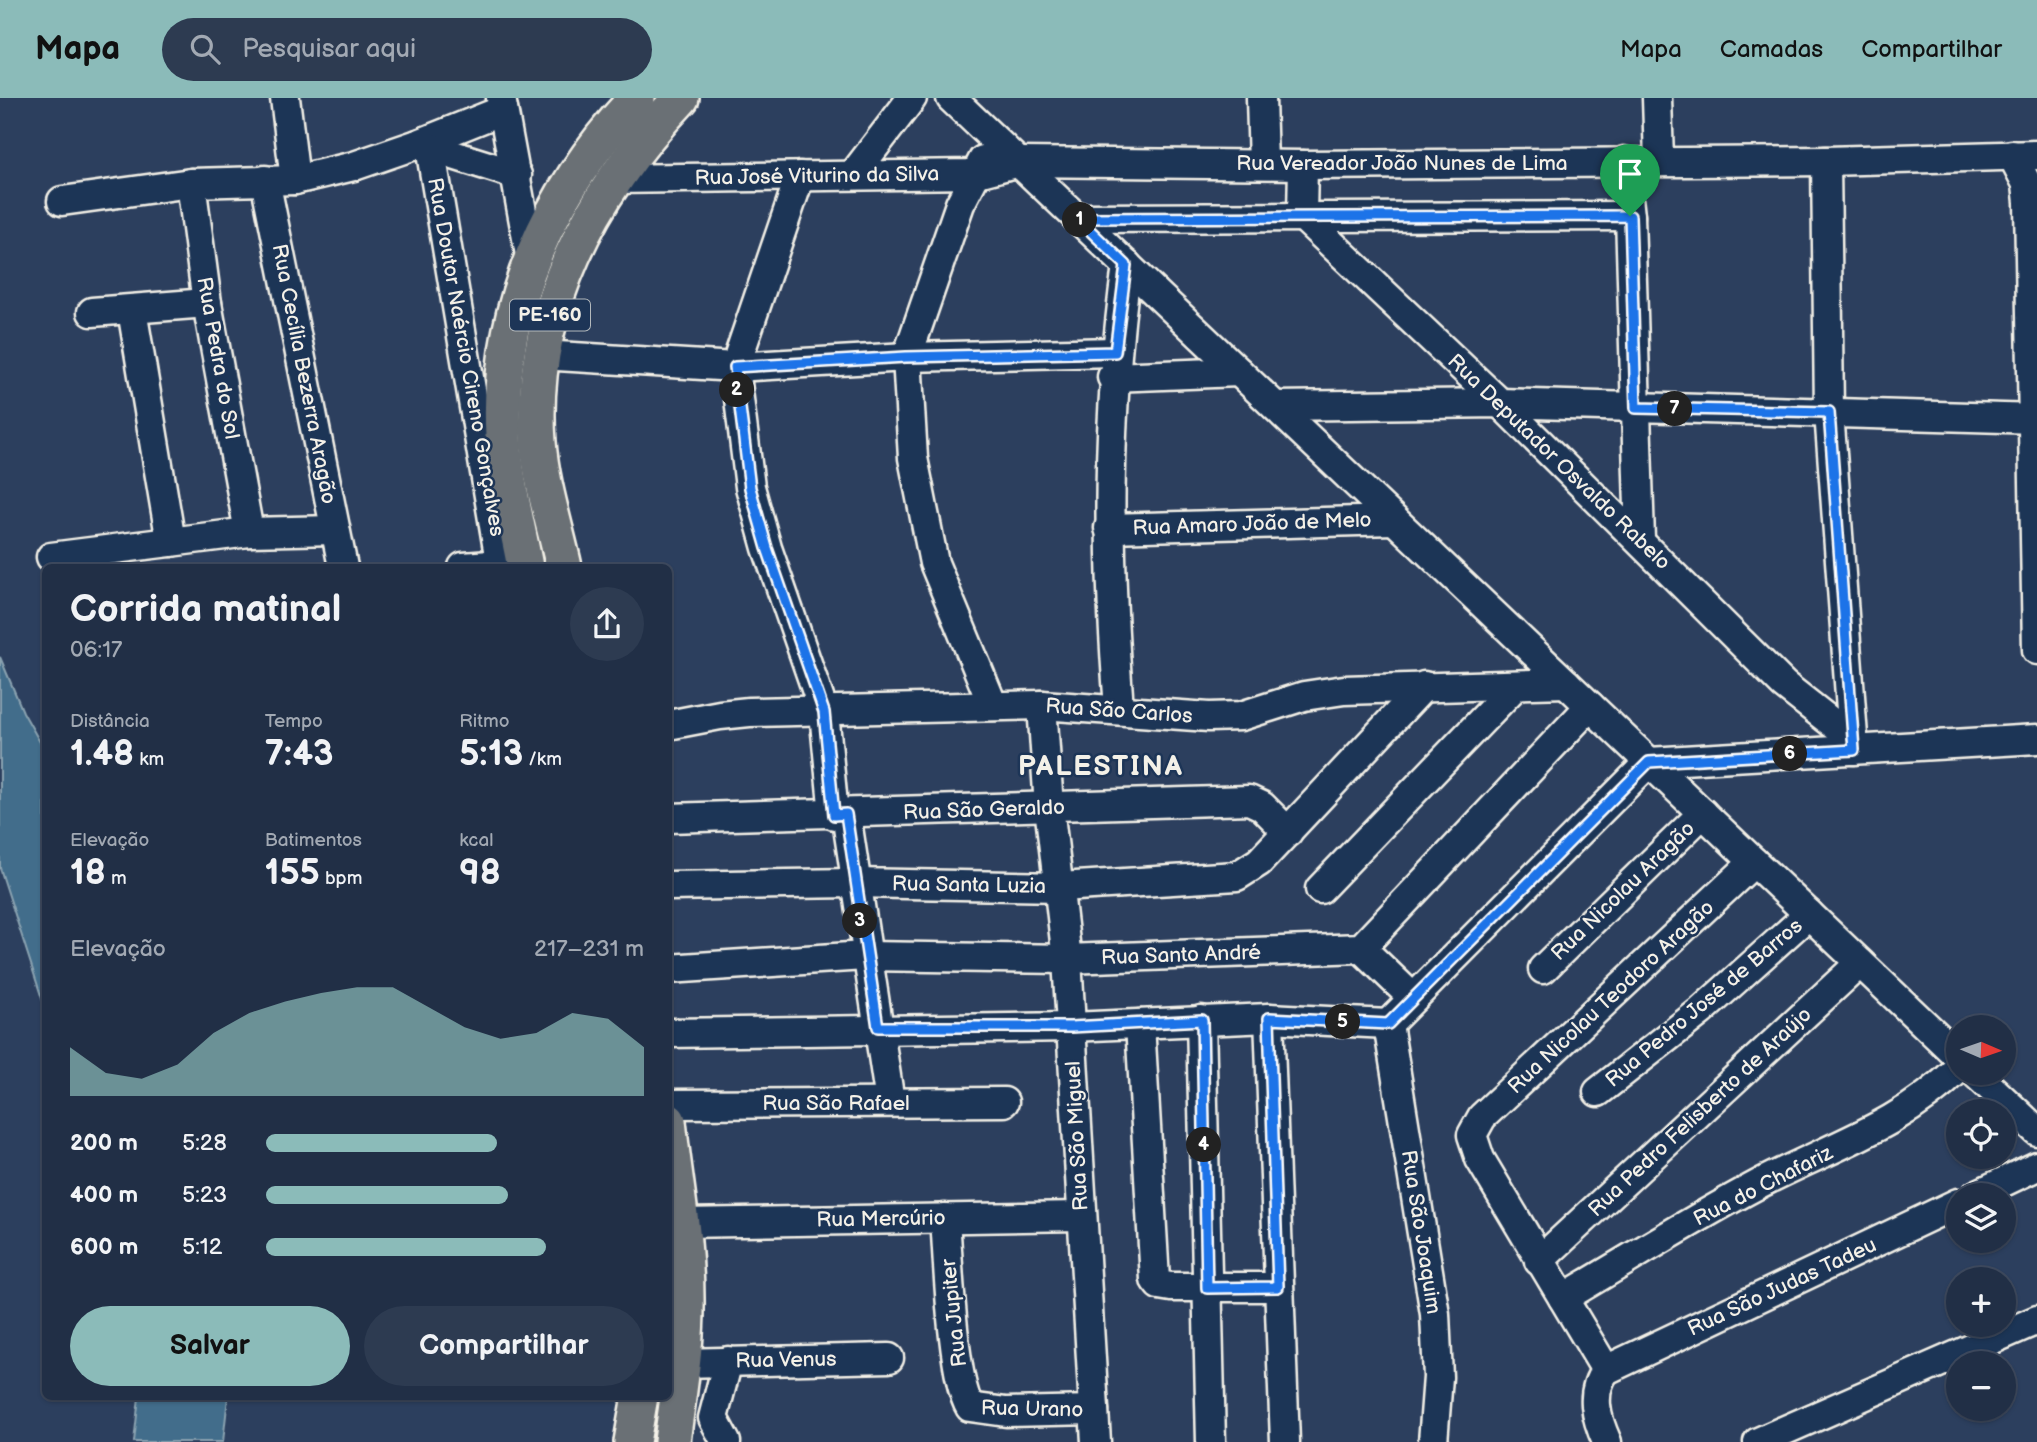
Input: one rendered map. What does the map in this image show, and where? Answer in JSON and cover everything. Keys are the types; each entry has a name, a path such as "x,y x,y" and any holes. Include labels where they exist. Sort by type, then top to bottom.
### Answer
{"main road":[{"name":"PE-160","path":"513,564 503,436 503,377 513,316 531,260 553,209 580,166 637,98"},
{"name":"PE-160","path":"563,564 538,442 541,355 552,304 576,243 614,179 642,139 681,98"},
{"path":"672,1152 687,1298 683,1363 672,1442"},
{"path":"632,1442 639,1400"}],"street":[{"path":"285,98 295,180"},
{"path":"853,176 912,98"},
{"path":"951,98 1946,1045"},
{"path":"1261,98 1263,164"},
{"path":"1657,98 1659,160"},
{"path":"62,201 191,183 295,180 332,172 424,146 502,104 531,260"},
{"path":"993,706 934,563 913,458 906,357 960,204 974,174 995,140"},
{"path":"424,146 517,175"},
{"name":"Rua Doutor Naércio Cireno Gonçalves","path":"424,146 513,564"},
{"path":"2024,155 2029,202 2035,419 2036,634"},
{"name":"Rua Vereador João Nunes de Lima","path":"1019,162 1303,165 1659,160 1826,161 2024,155"},
{"path":"1624,161 1630,216 1640,540"},
{"path":"1826,161 1829,412 1854,745"},
{"name":"Rua José Viturino da Silva","path":"614,179 974,174 1019,162"},
{"path":"1302,216 1303,165"},
{"path":"800,176 735,367 750,488 767,548 824,712 890,1102"},
{"name":"Rua Cecília Bezerra Aragão","path":"265,180 342,564"},
{"name":"Rua Pedra do Sol","path":"191,183 207,303 249,532"},
{"name":"Rua Deputador Osvaldo Rabelo","path":"1302,216 1500,403 1784,685 1854,745"},
{"path":"1077,218 1630,216"},
{"path":"1119,708 1110,593 1109,528 1114,365 1126,265"},
{"path":"92,312 207,303"},
{"path":"132,310 171,542"},
{"path":"541,355 735,367 906,357 1240,372"},
{"path":"1275,406 1500,403 2035,419"},
{"name":"Rua Amaro João de Melo","path":"1109,528 1394,520"},
{"path":"51,557 249,532 335,530"},
{"name":"Rua São Carlos","path":"672,724 720,715 1042,705 1119,708 1171,715 1241,716 1322,692 1424,686 1566,683"},
{"name":"Rua Santa Luzia","path":"672,886 854,883 1060,887 1237,876 1259,862 1424,686"},
{"path":"1320,889 1515,686"},
{"name":"Rua São Miguel","path":"1042,705 1049,807 1067,959 1096,1442"},
{"path":"1413,998 1361,948 1590,706"},
{"path":"672,1033 878,1027 1071,1027 1269,1018 1388,1024 1649,762 1854,745 2037,738"},
{"name":"Rua São Geraldo","path":"672,817 840,815 1249,800 1262,806 1288,832"},
{"name":"Rua Nicolau Aragão","path":"1543,969 1703,813"},
{"name":"Rua Nicolau Teodoro Aragão","path":"1539,1261 1480,1159 1472,1135 1482,1117 1754,862"},
{"name":"Rua Pedro José de Barros","path":"1598,1092 1701,1011 1809,914"},
{"name":"Rua Santo André","path":"672,969 865,956 1067,959 1361,948"},
{"name":"Rua Pedro Felisberto de Araújo","path":"1539,1261 1860,963"},
{"path":"1269,1018 1285,1442"},
{"path":"1202,1020 1210,1442"},
{"path":"1140,1024 1152,1263 1159,1284 1207,1288 1278,1287"},
{"name":"Rua São Joaquim","path":"1388,1024 1435,1314 1438,1377 1433,1442"},
{"name":"Rua do Chafariz","path":"1563,1298 1759,1184 1902,1115 1946,1081"},
{"path":"1988,1085 2037,1131"},
{"name":"Rua São Rafael","path":"672,1104 1004,1102"},
{"path":"2001,1183 2037,1166"},
{"name":"Rua São Judas Tadeu","path":"1606,1370 1946,1209"},
{"name":"Rua Mercúrio","path":"681,1223 1081,1216"},
{"name":"Rua Jupiter","path":"944,1218 958,1360 964,1396 970,1407"},
{"path":"1539,1261 1606,1370 1597,1382 1595,1393 1596,1407 1607,1442"},
{"path":"1758,1442 2037,1320"},
{"name":"Rua Venus","path":"683,1363 889,1358"},
{"path":"714,1434 728,1361"},
{"name":"Rua Urano","path":"970,1407 1006,1412 1094,1410"}],"water":[{"path":"0,657 23,712 42,746 42,999 0,868"},
{"path":"139,1400 228,1400 223,1442 134,1442"}],"district":[{"name":"PALESTINA","path":"1101,766"}],"route":[{"path":"1630,216 1636,408 1829,412 1854,750 1649,762 1388,1024 1269,1018 1278,1287 1207,1288 1202,1020 1071,1027 878,1027 854,883 846,814 834,815 824,712 767,548 750,488 735,367 906,357 1115,352 1126,265 1077,218 1630,216"}]}
